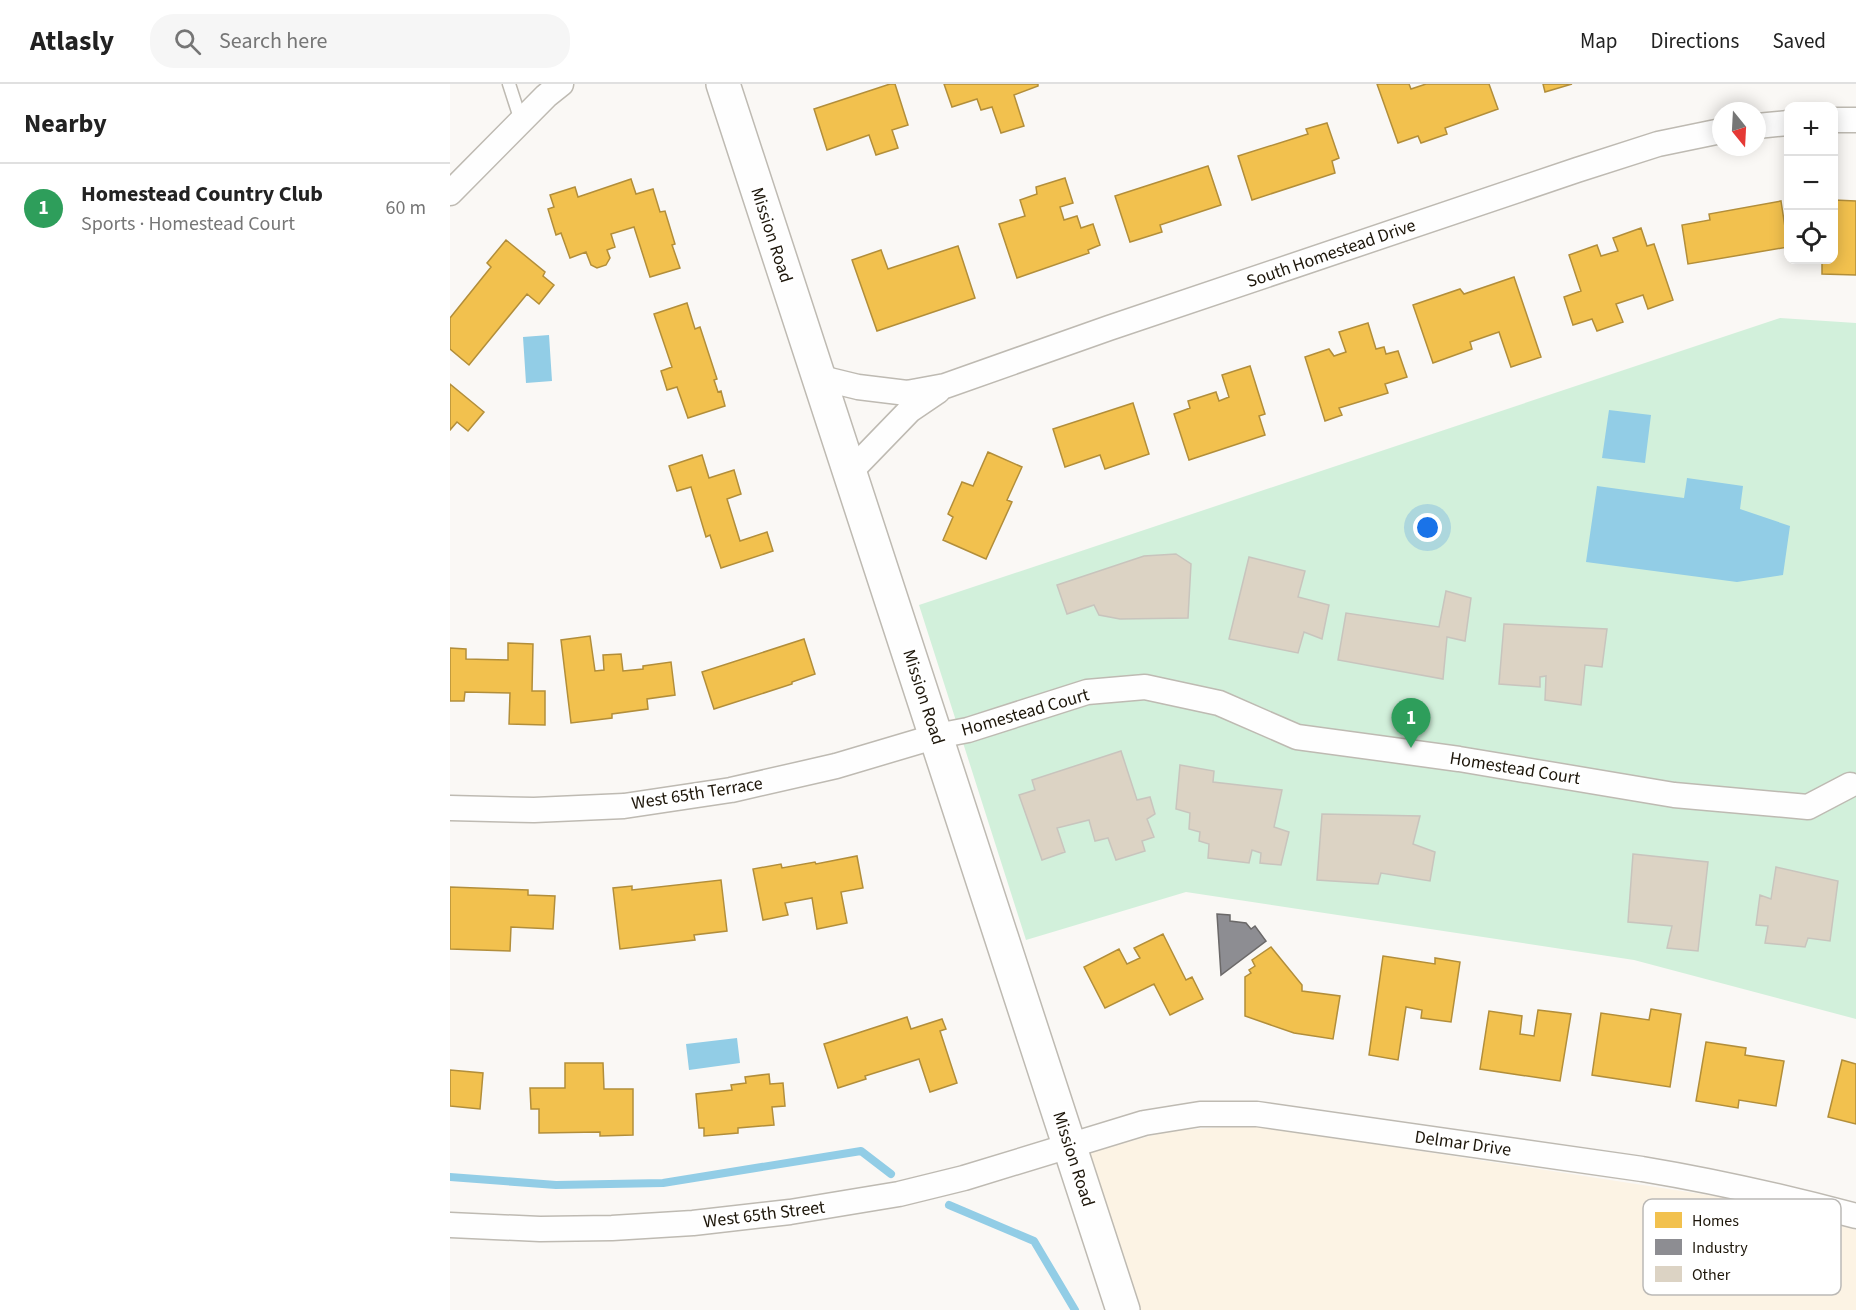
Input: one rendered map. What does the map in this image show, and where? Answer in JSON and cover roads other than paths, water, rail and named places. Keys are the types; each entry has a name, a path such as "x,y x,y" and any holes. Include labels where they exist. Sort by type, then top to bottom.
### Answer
{"main road":[{"name":"Mission Road","path":"723,84 1123,1310"}],"street":[{"path":"450,193 561,84"},
{"path":"1838,120 1856,120"},
{"path":"1766,125 1784,123"},
{"name":"South Homestead Drive","path":"817,377 858,387 908,393 945,386 1576,170 1658,144 1712,132"},
{"name":"South Homestead Drive","path":"850,472 910,410 945,386"},
{"name":"Homestead Court","path":"937,736 969,730 1086,692 1145,687 1219,703 1297,737 1460,759 1674,795 1808,807 1850,785"},
{"name":"West 65th Terrace","path":"450,808 534,810 624,806 719,792 836,766 937,736"},
{"name":"Delmar Drive","path":"1070,1147 1155,1121 1200,1114 1257,1114 1642,1169 1792,1199"},
{"name":"West 65th Street","path":"450,1225 540,1229 612,1228 693,1223 790,1212 899,1194 1070,1147"},
{"name":"Delmar Drive","path":"1841,1212 1856,1216"}],"lane":[{"path":"509,84 521,121"}],"water":[{"path":"549,335 552,381 526,383 523,337"},
{"path":"1609,410 1651,415 1645,463 1602,458"},
{"path":"1687,478 1743,486 1740,509 1790,526 1783,575 1737,582 1586,562 1597,486 1684,498"},
{"path":"737,1038 740,1063 689,1070 686,1044"}],"waterway":[{"path":"450,1177 556,1185 663,1183 861,1151 891,1174"},
{"path":"949,1205 1034,1241 1075,1310"}],"place":[{"name":"Homestead Country Club","path":"1411,748"}]}
